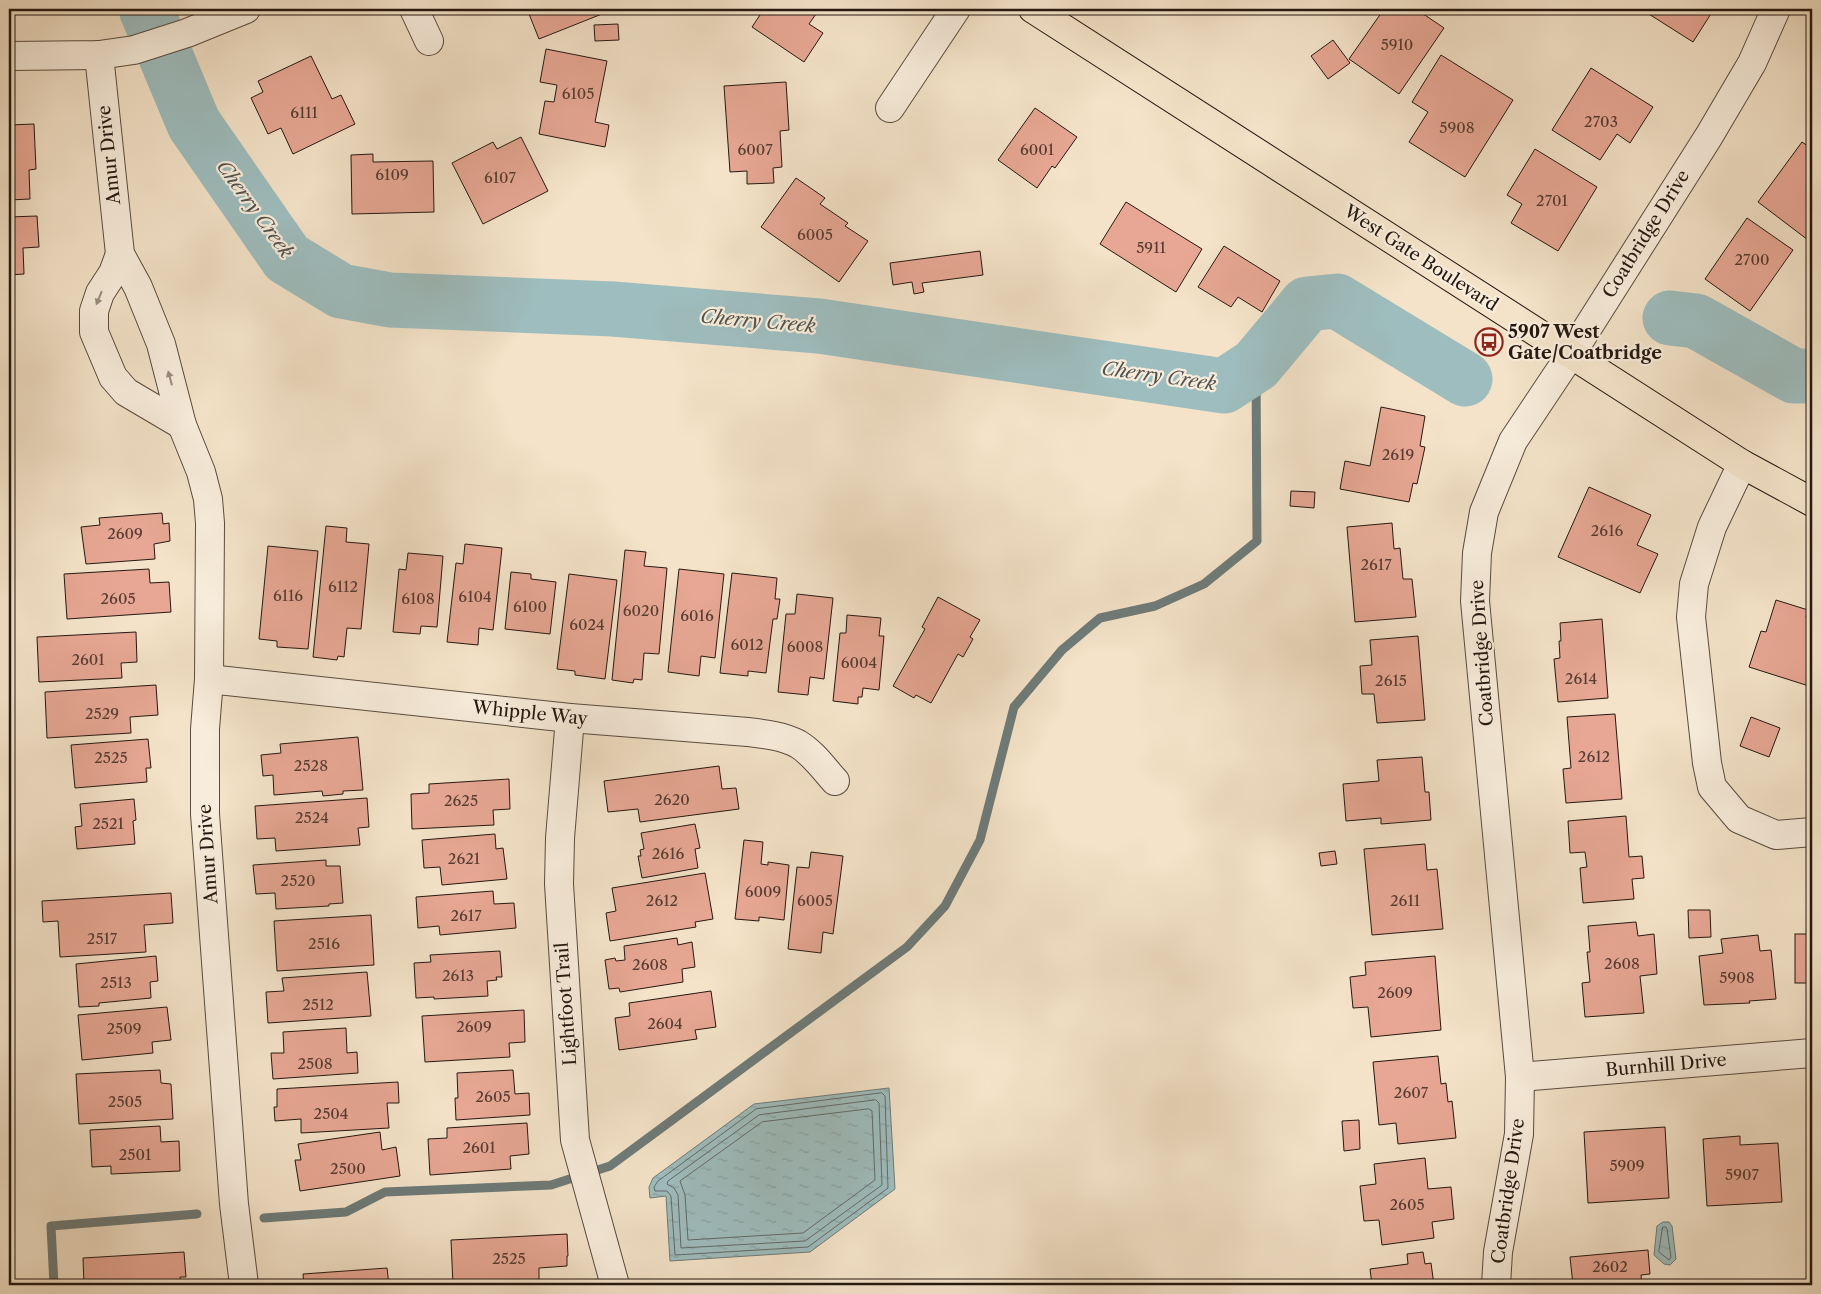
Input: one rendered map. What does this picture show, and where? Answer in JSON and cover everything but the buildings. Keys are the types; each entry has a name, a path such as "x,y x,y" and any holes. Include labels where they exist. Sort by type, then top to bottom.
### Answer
{"main road":[{"name":"West Gate Boulevard","path":"1033,9 1742,464 1812,502"}],"street":[{"path":"9,56 99,55 134,50 188,33 246,9"},
{"path":"414,9 428,41"},
{"path":"890,108 956,9"},
{"name":"Coatbridge Drive","path":"1496,1285 1498,1252 1519,1134 1520,1076 1475,601 1477,553 1484,512 1513,441 1571,354 1709,136 1752,62 1776,9"},
{"name":"Amur Drive","path":"99,55 120,254 138,287 160,344 182,425 201,472 208,499 210,523 209,679 205,729 204,814 234,1204 244,1285"},
{"name":"Amur Drive","path":"120,254 113,273 100,293 94,311 94,332 112,377 126,392 182,425"},
{"path":"1742,464 1712,527 1694,584 1691,616 1706,762 1712,787 1739,819 1776,835 1812,832"},
{"name":"Whipple Way","path":"209,679 570,718 748,732 776,736 798,744 835,781"},
{"name":"Lightfoot Trail","path":"570,718 560,838 559,884 575,1140 615,1285"},
{"name":"Burnhill Drive","path":"1520,1076 1812,1053"}],"water":[{"path":"889,1088 895,1189 810,1252 670,1261 666,1196 650,1198 649,1187 653,1178 754,1104"},
{"path":"1663,1222 1669,1222 1672,1226 1676,1259 1670,1265 1664,1264 1654,1255 1657,1226"}],"waterway":[{"name":"Cherry Creek","path":"146,9 194,124 287,258 341,291 390,300 613,309 819,326 1224,386 1256,365 1307,304 1337,301 1465,379"},
{"name":"Cherry Creek","path":"1670,318 1696,321 1794,376 1812,376"},
{"path":"264,1218 346,1212 385,1192 551,1185 610,1166 907,947 945,906 980,840 1014,707 1062,650 1100,618 1155,606 1204,584 1257,541 1256,365"},
{"path":"54,1285 51,1226 197,1214"}],"place":[{"name":"5907 West Gate/Coatbridge","path":"1489,342"}]}
